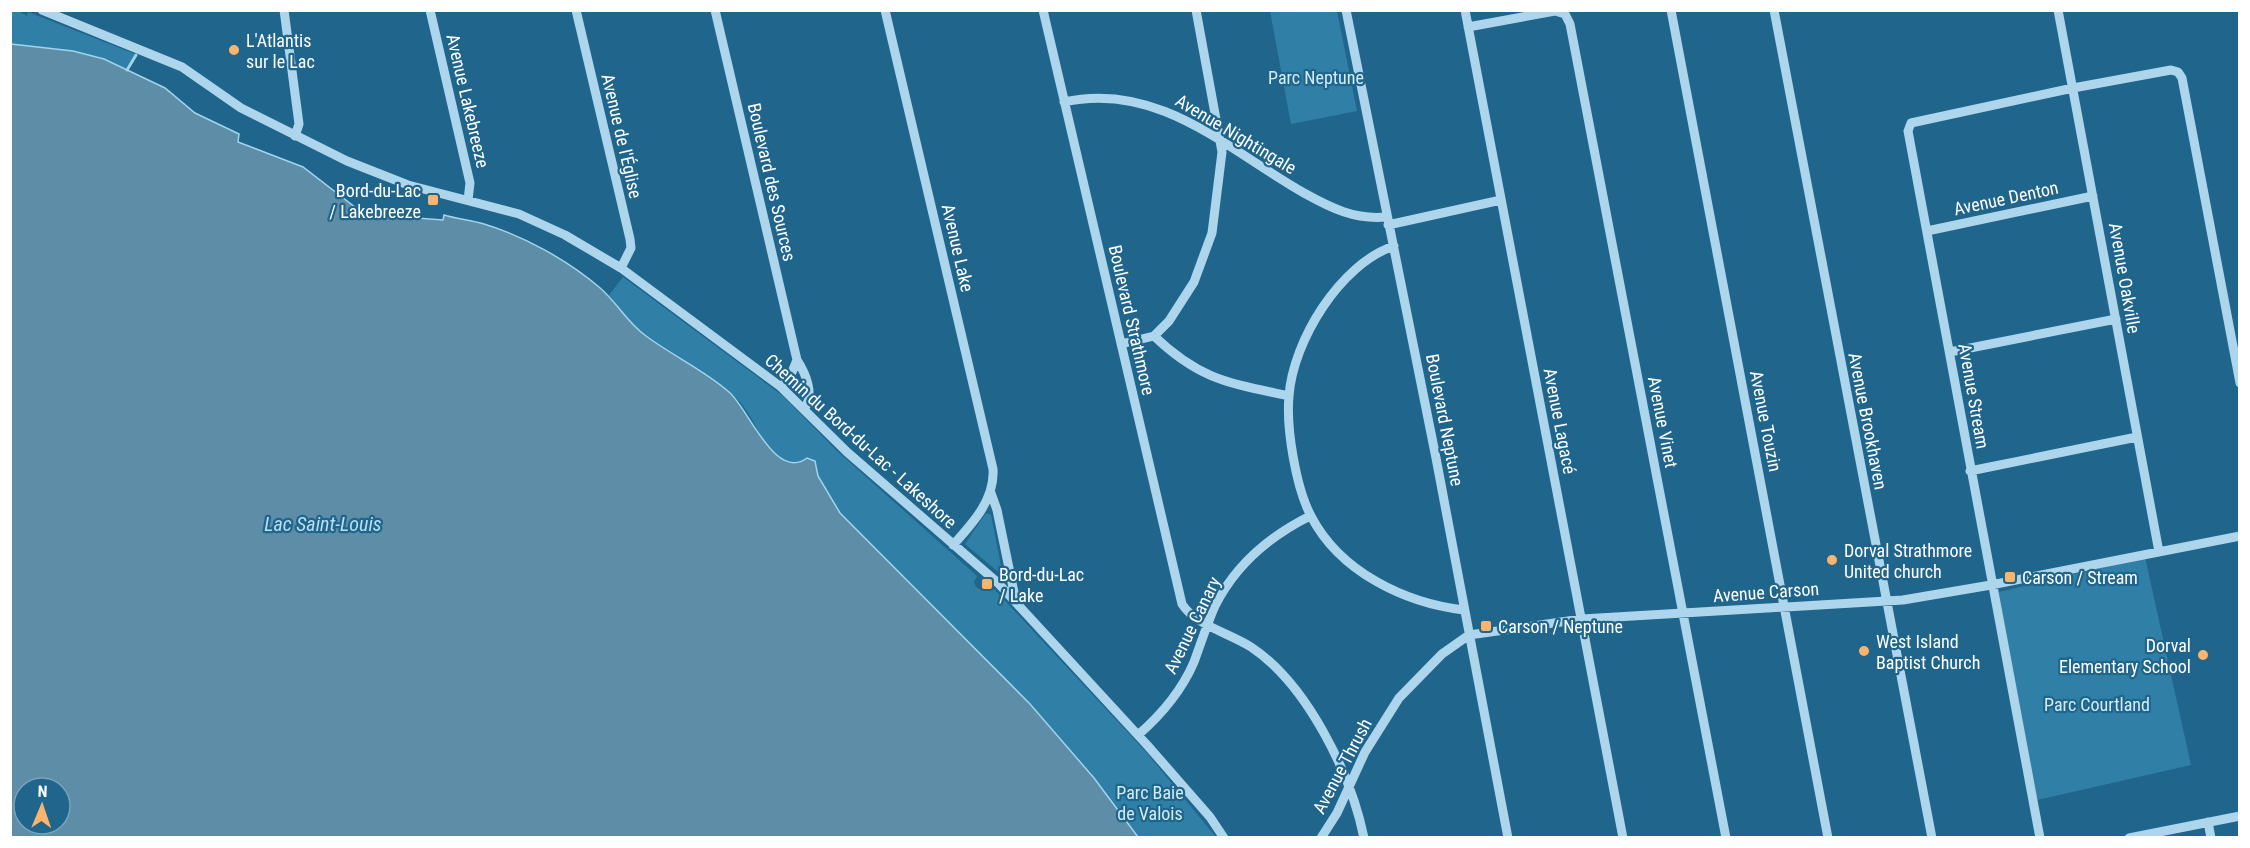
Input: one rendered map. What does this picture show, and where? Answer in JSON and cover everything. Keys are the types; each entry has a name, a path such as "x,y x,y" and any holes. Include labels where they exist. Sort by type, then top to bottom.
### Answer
{"street":[{"name":"Chemin du Bord-du-Lac - Lakeshore","path":"42,10 182,68 235,105 295,136 397,182 529,218 565,235 621,268 781,387 847,452 1016,602 1138,735 1224,837"},
{"path":"284,10 299,124 295,136"},
{"name":"Avenue Lakebreeze","path":"430,10 470,183 468,200"},
{"name":"Avenue de l'Église","path":"576,10 630,239 630,252 621,268"},
{"name":"Boulevard des Sources","path":"715,10 798,360 804,371 810,396 804,409"},
{"name":"Avenue Lake","path":"885,10 986,437 993,469 991,493 997,510 1016,602"},
{"name":"Boulevard Strathmore","path":"1043,10 1180,599 1192,617 1252,648 1288,681 1332,749 1350,784 1364,837"},
{"path":"1121,344 1154,336 1187,294 1210,242 1222,156 1196,10"},
{"name":"Boulevard Neptune","path":"1346,10 1508,837"},
{"name":"Avenue Lagacé","path":"1465,10 1623,837"},
{"name":"Avenue Touzin","path":"1671,10 1828,837"},
{"name":"Avenue Brookhaven","path":"1774,10 1932,837"},
{"name":"Avenue Oakville","path":"2058,10 2159,552"},
{"name":"Avenue Vinet","path":"1468,27 1555,11 1565,14 1570,24 1726,837"},
{"path":"2073,88 2171,70 2178,72 2182,78 2240,383"},
{"name":"Avenue Stream","path":"2040,837 1908,132 1911,123 2073,88"},
{"name":"Avenue Nightingale","path":"1064,102 1104,98 1149,104 1220,139 1334,210 1369,218 1387,221 1501,200"},
{"name":"Avenue Denton","path":"1927,231 2093,196"},
{"path":"1394,246 1374,255 1358,268 1342,282 1322,309 1297,361 1289,396 1293,449 1310,516 1326,539 1356,569 1399,594 1434,606 1464,610"},
{"path":"1950,352 2116,319"},
{"path":"1154,336 1190,367 1201,372 1223,381 1289,396"},
{"path":"781,387 792,374 798,360"},
{"path":"1970,471 2137,437"},
{"path":"953,545 991,493"},
{"name":"Avenue Canary","path":"1138,735 1180,686 1193,663 1222,595 1252,555 1271,539 1310,516"},
{"name":"Avenue Carson","path":"1469,636 1582,619 1886,600 1991,585 2240,536"},
{"name":"Avenue Thrush","path":"1321,837 1337,813 1365,752 1399,698 1442,654 1469,636"},
{"path":"2129,837 2240,816"},
{"path":"2208,822 2211,837"}],"green space":[{"path":"10,11 18,11 27,16 28,12 135,54 125,69 89,55 11,44"},
{"name":"Parc Neptune","path":"1270,11 1337,11 1357,111 1291,124"},
{"name":"Parc Baie de Valois","path":"623,277 783,396 836,450 977,576 974,582 976,587 981,590 987,585 995,590 1146,752 1216,837 1138,837 1094,778 1030,704 840,513 818,476 817,466 807,458 799,464 786,461 776,455 768,447 736,398 712,378 646,337 634,327 609,295"},
{"path":"986,513 991,515 1003,576 965,544"},
{"name":"Parc Courtland","path":"2145,557 2191,765 2033,801 1999,592"}],"water":[{"name":"Lac Saint-Louis","path":"11,44 73,51 104,59 165,88 195,113 239,134 238,142 303,167 364,214 443,220 444,215 479,223 530,242 573,267 605,293 639,331 729,392 774,452 784,460 795,463 807,458 815,461 818,476 840,513 1030,704 1094,778 1138,837 11,837"}],"waterway":[{"path":"127,70 136,55"}],"place":[{"name":"L'Atlantis sur le Lac","path":"234,50"},
{"name":"Bord-du-Lac / Lakebreeze","path":"433,200"},
{"name":"Dorval Strathmore United church","path":"1832,560"},
{"name":"Carson / Stream","path":"2010,577"},
{"name":"Bord-du-Lac / Lake","path":"987,584"},
{"name":"Carson / Neptune","path":"1486,626"},
{"name":"West Island Baptist Church","path":"1864,651"},
{"name":"Dorval Elementary School","path":"2203,655"}]}
